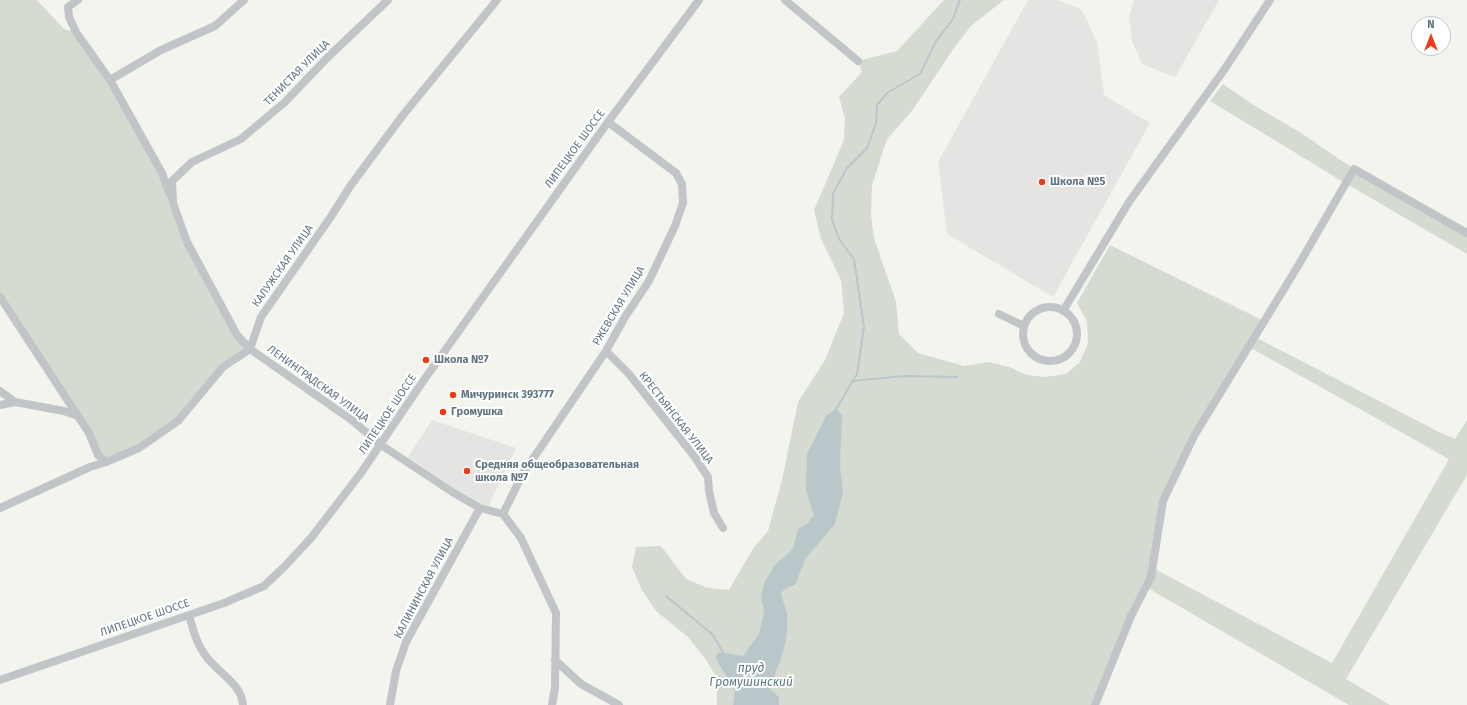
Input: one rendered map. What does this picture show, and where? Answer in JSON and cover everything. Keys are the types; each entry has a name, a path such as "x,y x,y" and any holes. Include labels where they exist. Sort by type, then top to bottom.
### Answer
{"street":[{"path":"78,0 68,7 69,17 76,32 110,80 162,173 173,204"},
{"path":"110,80 161,50 215,26 244,0"},
{"name":"ТЕНИСТАЯ УЛИЦА","path":"250,349 237,335 187,242 173,204 172,181 192,162 241,139 285,102 339,46 388,0"},
{"name":"КАЛУЖСКАЯ УЛИЦА","path":"250,349 261,317 330,218 350,185 404,115 497,0"},
{"name":"ЛИПЕЦКОЕ ШОССЕ","path":"0,680 189,615 264,586 311,538 381,445 419,386 608,122 699,0"},
{"path":"785,0 858,60"},
{"path":"1063,311 1129,202 1224,70 1270,0"},
{"name":"РЖЕВСКАЯ УЛИЦА","path":"503,514 522,476 606,351 625,317 649,281 675,226 683,203 682,184 676,173 608,122"},
{"path":"1096,705 1131,616 1152,577 1163,501 1194,436 1294,272 1354,169 1467,233"},
{"path":"0,297 89,433 98,455 106,462"},
{"path":"1054,308 1063,311 1073,321 1077,336 1072,350 1060,359 1046,361 1032,354 1024,341 1024,326 1032,314 1040,309 1054,308"},
{"path":"1000,314 1024,326"},
{"path":"0,508 90,466 106,462 139,448 178,421 223,368 250,349"},
{"name":"ЛЕНИНГРАДСКАЯ УЛИЦА","path":"250,349 353,421 381,445 480,508 503,514"},
{"name":"КРЕСТЬЯНСКАЯ УЛИЦА","path":"606,351 629,374 694,456 708,477 708,491 714,513 723,528"},
{"path":"0,390 14,402"},
{"path":"0,405 14,402 78,416"},
{"name":"КАЛИНИНСКАЯ УЛИЦА","path":"390,705 396,671 406,642 480,508"},
{"path":"503,514 521,538 556,613 555,688 552,705"},
{"path":"189,615 198,645 213,666 236,686 241,694 243,705"},
{"path":"555,660 581,684 619,705"}],"shaded area":[{"path":"0,0 37,0 64,29 76,32 162,173 187,242 211,288 250,349 223,367 178,421 106,462 0,297"},
{"path":"944,0 1004,0 971,26 954,48 912,111 887,139 872,185 871,216 874,238 896,302 899,334 918,353 964,366 989,362 1009,367 1027,375 1045,377 1066,374 1080,362 1088,343 1087,322 1077,303 1110,245 1264,321 1255,337 1443,434 1455,439 1467,420 1467,475 1346,679 1390,705 1349,705 1146,587 1095,705 717,705 717,678 706,660 689,638 656,611 642,590 632,567 636,547 661,546 686,579 708,588 729,590 754,547 768,531 782,480 798,402 825,360 844,313 841,280 821,239 814,210 844,140 845,118 839,97 862,72 858,61 897,51","holes":["1249,347 1449,459 1332,663 1153,568 1163,501 1194,436"]},
{"path":"1028,0 1059,0 1082,10 1097,42 1104,95 1150,123 1053,297 947,234 938,162"},
{"path":"1134,0 1219,0 1175,77 1142,64 1132,41 1129,18"},
{"path":"1223,84 1252,104 1298,131 1354,169 1467,233 1467,254 1345,183 1210,101"},
{"name":"Средняя общеобразовательная школа №7","path":"432,420 516,448 488,507 449,485 408,457"}],"water":[{"name":"пруд Громушинский","path":"836,409 842,415 840,467 843,492 835,524 806,558 795,585 786,588 781,593 787,614 787,633 780,662 769,688 779,697 779,705 733,705 735,691 716,656 719,652 743,656 759,634 764,612 761,596 765,581 775,565 793,549 798,529 807,524 814,515 806,491 807,454 826,416"}],"waterway":[{"path":"836,409 857,374 864,327 854,259 839,239 832,220 833,193 847,168 867,148 876,123 877,105 887,93 920,74 936,41 953,19 960,0"},
{"path":"852,381 904,376 957,377"},
{"path":"666,596 712,634 723,652"}],"place":[{"name":"Школа №5","path":"1042,182"},
{"name":"Школа №7","path":"426,360"},
{"name":"Мичуринск 393777","path":"453,395"},
{"name":"Громушка","path":"443,412"},
{"name":"Средняя общеобразовательная школа №7","path":"467,471"}]}
